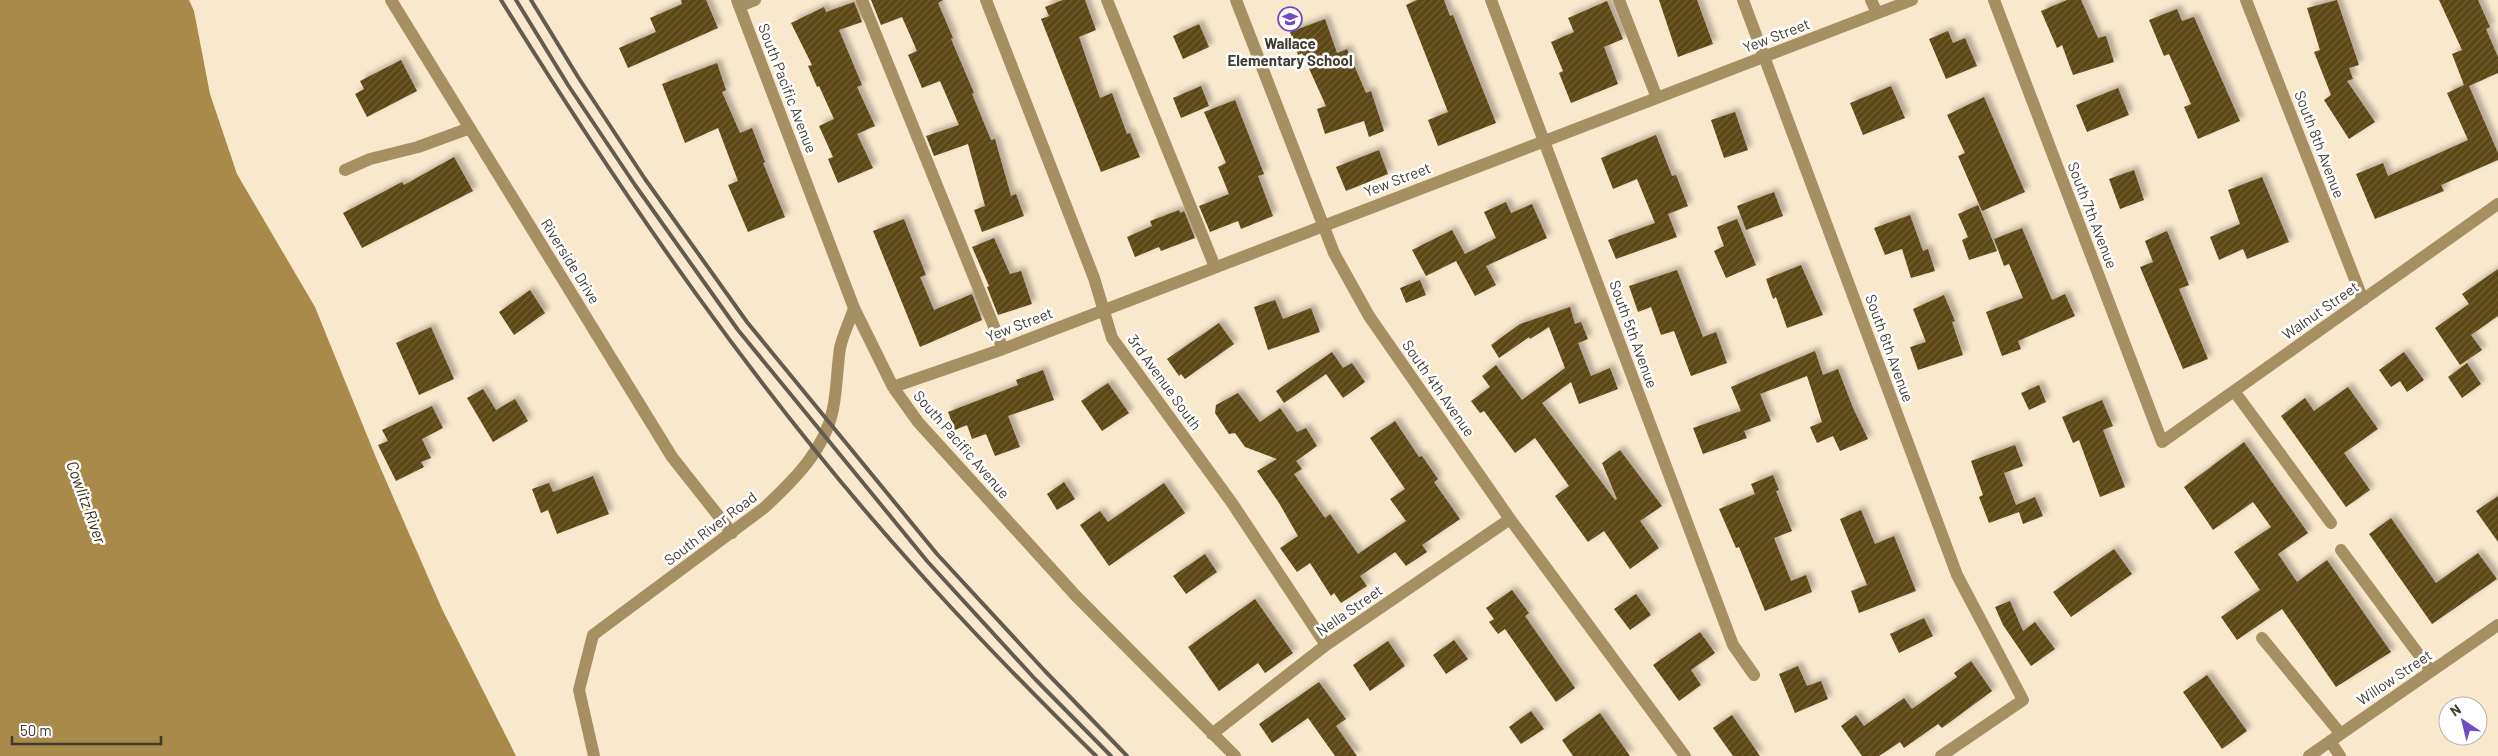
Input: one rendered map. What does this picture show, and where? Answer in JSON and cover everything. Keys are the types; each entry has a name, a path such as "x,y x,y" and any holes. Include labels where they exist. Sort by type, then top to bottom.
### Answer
{"street":[{"name":"Riverside Drive","path":"391,0 672,457 732,533"},
{"path":"739,3 755,0"},
{"path":"862,0 1002,349"},
{"name":"3rd Avenue South","path":"986,0 1094,278 1112,338 1232,503 1326,645"},
{"path":"1107,0 1215,267"},
{"name":"South 4th Avenue","path":"1236,0 1334,252 1369,316 1510,519 1685,756"},
{"name":"South 5th Avenue","path":"1491,0 1733,645 1754,675"},
{"path":"1619,0 1657,98"},
{"name":"South 6th Avenue","path":"1743,0 1957,576 2023,700 1941,756"},
{"path":"1872,0 1877,13"},
{"name":"Yew Street","path":"893,387 1002,349 1912,0"},
{"name":"South 7th Avenue","path":"1994,0 2162,442"},
{"name":"South 8th Avenue","path":"2246,0 2363,300"},
{"name":"South Pacific Avenue","path":"739,3 854,308 893,387 918,422 1076,596 1235,756"},
{"path":"346,170 370,159 418,147 470,128"},
{"name":"Walnut Street","path":"2162,442 2498,204"},
{"name":"South River Road","path":"594,756 580,690 593,635 764,508 789,485 808,462 824,436 833,409 841,346 854,308"},
{"path":"2234,391 2331,523"},
{"name":"Nella Street","path":"1212,734 1326,645 1510,519"},
{"path":"2341,550 2431,671"},
{"name":"Willow Street","path":"2309,756 2498,625"},
{"path":"2262,638 2335,737 2340,756"}],"water":[{"name":"Cowlitz River","path":"0,0 189,0 194,11 210,94 237,174 315,307 377,460 442,609 516,756 0,756"}],"building":[{"path":"681,0 706,0 718,28 628,68 619,48 656,32 650,18 682,4"},
{"path":"871,0 943,0 938,3 953,38 951,39 974,93 972,94 991,140 995,139 1011,196 1016,194 1024,216 982,232 974,210 985,206 968,144 934,156 926,136 959,125 940,81 922,88 908,55 917,51 902,17 881,25"},
{"path":"1063,0 1085,0 1096,30 1079,37 1100,98 1112,93 1127,134 1130,133 1140,157 1101,172 1041,19 1049,16 1045,7"},
{"path":"1417,0 1444,0 1450,16 1453,15 1496,123 1438,146 1428,120 1448,112 1406,5"},
{"path":"1659,0 1697,0 1713,44 1678,57"},
{"path":"2067,0 2081,0 2098,38 2106,36 2114,62 2073,75 2062,45 2057,48 2041,11"},
{"path":"2337,0 2359,65 2349,68 2353,79 2347,81 2375,122 2349,139 2324,100 2331,95 2314,52 2320,50 2307,8"},
{"path":"2439,0 2478,0 2490,27 2486,29 2498,57 2498,73 2469,86 2498,153 2498,160 2441,185 2444,191 2375,219 2356,174 2383,163 2388,176 2468,140 2447,93 2464,85 2452,54 2462,50"},
{"path":"1607,1 1623,39 1604,47 1618,84 1571,103 1559,73 1563,71 1551,42 1574,32 1568,18"},
{"path":"854,2 862,22 839,30 862,85 857,87 875,126 857,134 873,168 838,183 828,159 833,157 819,126 834,119 819,86 817,87 808,66 812,65 791,23 824,7 826,12"},
{"path":"2177,9 2182,21 2194,17 2240,121 2198,139 2184,107 2191,104 2169,54 2164,56 2149,20"},
{"path":"1325,19 1337,53 1347,49 1366,93 1371,91 1384,131 1369,137 1364,121 1325,134 1317,109 1326,106 1302,53 1298,55 1290,32"},
{"path":"1199,24 1209,47 1183,59 1173,36"},
{"path":"1948,31 1953,43 1965,38 1977,66 1946,79 1929,39"},
{"path":"401,60 417,91 367,117 355,94 364,89 360,81"},
{"path":"717,63 726,90 722,92 740,133 752,128 765,162 763,163 785,217 748,232 728,185 738,181 718,128 685,143 662,84"},
{"path":"1201,86 1209,106 1181,118 1173,98"},
{"path":"1891,86 1905,118 1863,135 1850,103"},
{"path":"2118,88 2129,115 2087,132 2076,105"},
{"path":"1984,97 2025,192 1982,211 1958,156 1965,153 1947,115"},
{"path":"1235,100 1264,174 1258,176 1273,216 1241,229 1238,221 1210,232 1199,206 1229,194 1218,167 1226,163 1204,112"},
{"path":"1735,112 1748,150 1724,158 1711,120"},
{"path":"1656,135 1672,176 1676,175 1688,206 1668,214 1677,237 1616,259 1608,240 1655,223 1637,179 1613,189 1601,158"},
{"path":"1379,150 1388,174 1346,191 1336,167"},
{"path":"454,157 473,191 362,248 343,213 402,182 404,185"},
{"path":"2134,170 2144,200 2120,209 2109,179"},
{"path":"2262,177 2289,242 2247,259 2243,249 2219,260 2210,237 2240,224 2228,190"},
{"path":"1774,192 1783,216 1746,230 1737,206"},
{"path":"1506,202 1511,213 1532,204 1547,238 1486,266 1496,285 1475,296 1456,261 1426,276 1412,250 1452,230 1465,254 1496,238 1484,212"},
{"path":"1978,205 1997,251 1969,260 1962,240 1968,237 1958,214"},
{"path":"1179,210 1180,213 1184,211 1195,238 1161,251 1159,247 1135,257 1127,237 1152,226 1150,221"},
{"path":"1910,215 1923,251 1928,249 1935,271 1911,278 1902,249 1885,255 1874,228"},
{"path":"904,219 926,275 920,277 934,310 972,294 982,320 920,347 873,231"},
{"path":"1737,219 1756,265 1726,278 1714,251 1724,246 1717,227"},
{"path":"2022,228 2052,300 2065,294 2075,316 2018,341 2021,349 2002,356 1986,312 2023,298 2009,264 2004,266 1994,239"},
{"path":"2167,231 2189,285 2179,289 2208,359 2183,369 2140,267 2153,262 2145,241"},
{"path":"994,238 1010,274 1021,271 1032,304 998,315 987,287 989,286 972,247"},
{"path":"1801,265 1823,315 1787,328 1776,297 1773,299 1766,279"},
{"path":"2498,269 2498,316 2471,335 2482,350 2460,365 2435,328 2469,304 2462,294"},
{"path":"1677,270 1703,337 1716,332 1727,363 1691,376 1674,331 1661,335 1651,307 1638,312 1629,286"},
{"path":"1420,280 1426,295 1406,303 1400,288"},
{"path":"530,290 545,313 514,335 499,312"},
{"path":"1944,295 1955,321 1952,322 1963,355 1918,370 1910,347 1926,342 1913,309"},
{"path":"1275,300 1283,319 1311,308 1320,332 1268,350 1254,307"},
{"path":"1570,307 1575,324 1581,322 1588,339 1578,343 1591,376 1610,368 1618,389 1579,404 1571,382 1542,403 1615,500 1617,499 1602,463 1620,450 1662,506 1640,521 1659,548 1630,569 1604,531 1588,542 1555,496 1569,486 1535,438 1515,453 1484,411 1480,413 1471,401 1490,387 1482,376 1496,365 1522,400 1565,368 1549,327 1530,339 1529,337 1499,358 1491,345 1520,324"},
{"path":"1219,323 1234,344 1185,379 1181,374 1179,376 1167,359"},
{"path":"431,327 454,379 419,395 396,343"},
{"path":"1815,351 1823,375 1838,369 1853,408 1868,439 1840,451 1833,436 1817,443 1810,427 1822,422 1807,376 1760,394 1771,421 1744,431 1747,438 1703,454 1693,428 1741,411 1731,387"},
{"path":"1332,352 1343,368 1352,363 1365,382 1343,398 1326,374 1284,403 1276,391"},
{"path":"2404,352 2424,380 2407,392 2400,381 2391,387 2379,370"},
{"path":"2467,363 2481,384 2462,398 2448,377"},
{"path":"1043,370 1054,400 1008,416 1020,447 995,456 986,434 972,439 967,425 955,430 948,412 1018,385 1016,380"},
{"path":"1108,383 1129,413 1102,431 1081,401"},
{"path":"2039,385 2046,402 2029,410 2021,393"},
{"path":"2348,387 2378,429 2344,453 2370,490 2346,507 2281,416 2305,398 2314,411"},
{"path":"483,389 496,410 515,399 528,421 493,442 467,398"},
{"path":"1238,393 1260,422 1280,408 1297,432 1306,428 1317,446 1296,461 1302,469 1294,474 1325,518 1330,514 1358,554 1406,521 1390,499 1405,489 1370,438 1395,421 1419,457 1422,456 1438,479 1434,482 1460,519 1422,545 1427,552 1406,566 1395,552 1360,576 1367,586 1341,603 1334,593 1331,596 1310,563 1297,572 1280,548 1298,536 1279,503 1257,471 1277,459 1245,447 1235,433 1229,434 1215,413 1216,405"},
{"path":"2102,400 2113,426 2103,430 2125,487 2100,497 2079,440 2073,443 2062,417"},
{"path":"432,406 443,428 422,439 431,458 421,462 424,467 396,481 378,445 388,441 382,430"},
{"path":"2244,442 2308,533 2278,554 2297,582 2327,560 2391,652 2336,687 2282,609 2237,640 2221,617 2260,590 2234,552 2271,527 2253,502 2213,530 2184,487"},
{"path":"2015,445 2023,466 2004,473 2016,505 2035,497 2043,516 2023,524 2019,512 1989,523 1979,497 1983,495 1971,461"},
{"path":"1773,475 1779,490 1776,491 1792,531 1774,538 1791,581 1806,575 1812,592 1765,611 1739,547 1736,548 1719,509 1755,494 1751,484"},
{"path":"593,476 609,514 557,534 548,510 541,513 532,489 549,483 553,492"},
{"path":"1064,482 1075,499 1057,510 1047,494"},
{"path":"1164,483 1185,513 1109,566 1080,525 1100,511 1108,522"},
{"path":"2498,496 2498,542 2476,511"},
{"path":"1861,510 1875,544 1894,536 1916,591 1859,613 1851,591 1867,585 1840,519"},
{"path":"2391,518 2436,583 2478,553 2497,579 2432,624 2369,534"},
{"path":"2114,549 2132,574 2071,617 2053,592"},
{"path":"1205,554 1217,572 1186,594 1173,576"},
{"path":"1512,590 1529,613 1525,616 1575,688 1556,702 1505,629 1498,634 1489,622 1494,619 1486,608"},
{"path":"1636,594 1651,615 1630,630 1614,609"},
{"path":"1255,599 1293,653 1265,673 1258,663 1219,691 1188,647"},
{"path":"2010,601 2023,631 2035,622 2055,649 2031,666 2003,625 1995,607"},
{"path":"1924,618 1933,636 1899,653 1890,634"},
{"path":"1700,632 1715,653 1691,670 1701,685 1679,701 1653,665"},
{"path":"1454,640 1468,659 1446,674 1433,655"},
{"path":"1388,641 1405,666 1370,691 1353,665"},
{"path":"1971,661 1992,691 1942,728 1938,724 1904,748 1900,742 1879,756 1862,756 1841,726 1856,715 1864,726 1904,698 1912,709 1957,677 1954,673"},
{"path":"1798,666 1807,686 1821,681 1828,699 1795,713 1779,674"},
{"path":"2207,675 2247,731 2222,749 2183,692"},
{"path":"1319,682 1346,719 1336,726 1357,756 1335,756 1308,718 1272,743 1259,724"},
{"path":"1531,711 1544,729 1521,744 1509,727"},
{"path":"1600,713 1630,756 1573,756 1562,740"},
{"path":"1732,715 1760,756 1733,756 1713,728"}],"railway":[{"path":"501,0 596,149 646,222 749,366 804,436 860,504 940,595 1050,711 1096,756"},
{"path":"516,0 568,85 635,185 738,330 927,561 1035,679 1111,756"},
{"path":"531,0 578,77 645,179 747,322 937,554 1044,670 1127,756"}],"place":[{"name":"Wallace Elementary School","path":"1290,19"}]}
